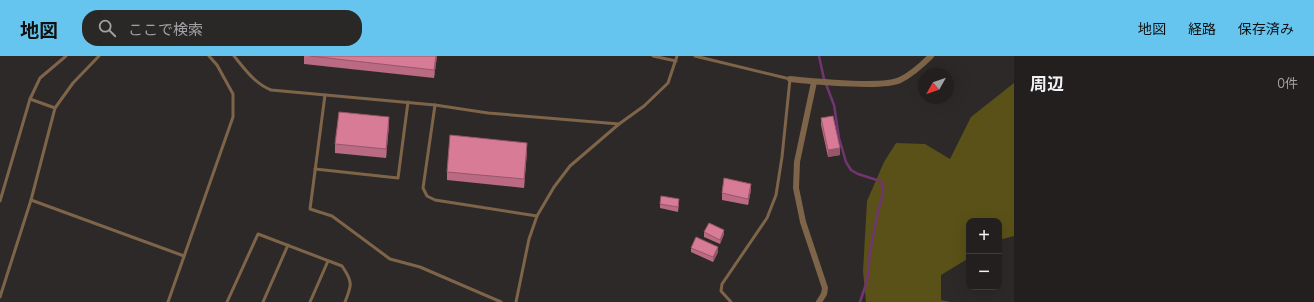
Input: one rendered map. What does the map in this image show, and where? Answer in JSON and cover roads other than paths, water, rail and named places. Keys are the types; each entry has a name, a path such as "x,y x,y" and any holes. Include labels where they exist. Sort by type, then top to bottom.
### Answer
{"street":[{"path":"790,79 814,82 881,84 899,81 922,65 931,56"},
{"path":"814,82 797,162 796,188 803,222 825,288 824,294 819,302"}],"lane":[{"path":"0,201 30,99 40,78 66,56"},
{"path":"0,297 30,200 55,108 73,83 99,56"},
{"path":"168,302 233,117 233,94 217,65 209,56"},
{"path":"234,56 261,86 271,90 408,102 488,113 619,124"},
{"path":"653,56 676,61"},
{"path":"516,302 529,239 537,216 554,187 570,166 619,124 644,106 668,83 677,56"},
{"path":"695,56 790,79 782,157 776,195 767,218 722,284 722,291 730,302"},
{"path":"325,95 310,209 332,216 390,258 420,267 500,302"},
{"path":"30,99 55,108"},
{"path":"316,169 398,178 408,102"},
{"path":"435,105 423,188 427,196 435,200 537,216"},
{"path":"30,200 184,256"},
{"path":"227,302 258,234 342,266 349,277 350,290 345,302"},
{"path":"263,302 288,245"},
{"path":"310,302 328,261"}],"waterway":[{"path":"819,56 824,79 834,105 839,138 846,162 851,170 858,174 880,181 883,186 883,194 870,252 867,281 860,302"}]}
